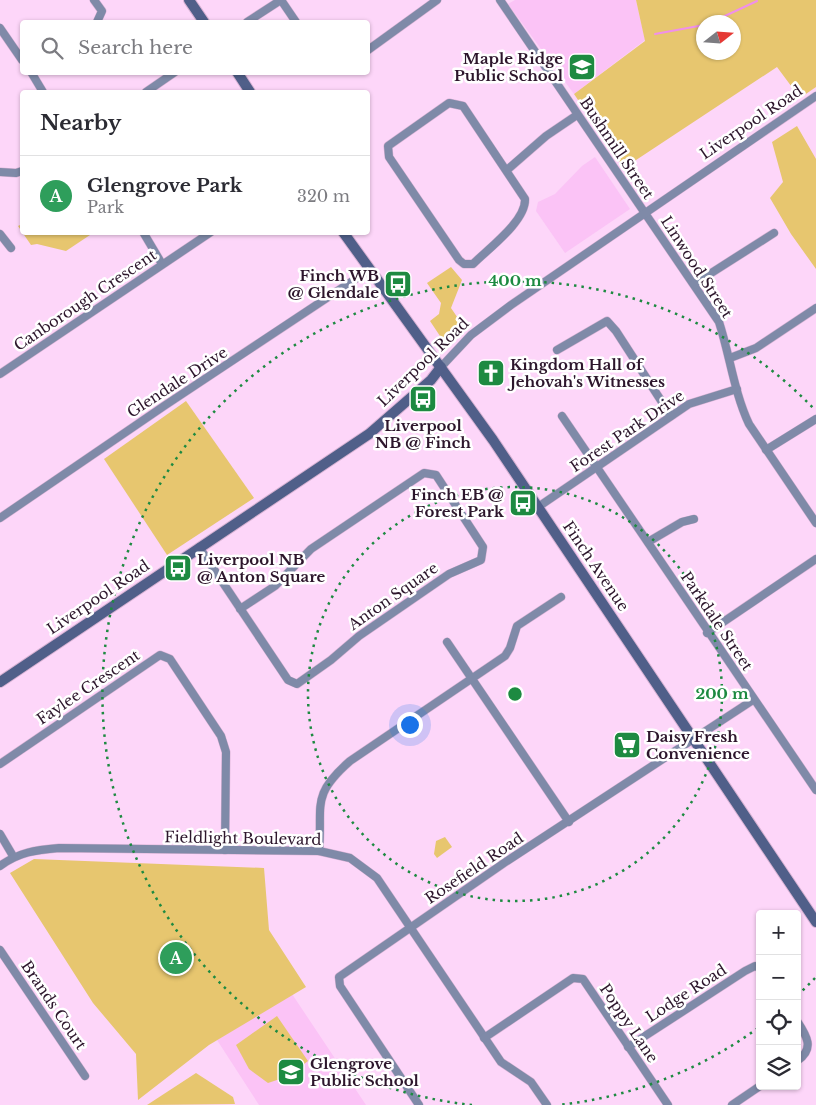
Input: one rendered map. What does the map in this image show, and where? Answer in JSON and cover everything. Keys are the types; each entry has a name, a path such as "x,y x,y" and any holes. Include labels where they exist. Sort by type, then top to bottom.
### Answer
{"main road":[{"path":"189,0 203,20"},
{"path":"239,75 249,90"},
{"name":"Finch Avenue","path":"345,235 441,367 538,507 816,922"},
{"name":"Liverpool Road","path":"0,682 368,434 431,380 441,367"}],"street":[{"path":"94,0 102,11 98,20"},
{"path":"250,20 281,0 295,20"},
{"path":"370,49 437,0"},
{"name":"Bushmill Street","path":"500,0 644,212"},
{"path":"0,28 20,57"},
{"path":"33,75 42,90"},
{"path":"155,90 172,75"},
{"name":"Liverpool Road","path":"441,367 471,335 511,305 644,212 816,96"},
{"path":"448,103 457,103 463,106 507,170 525,199 526,208 519,219 473,264 464,264 390,157 388,146 448,103"},
{"path":"507,170 546,136 578,115"},
{"path":"0,172 16,174 20,172"},
{"name":"Linwood Street","path":"644,212 719,322 737,389 749,424 816,523"},
{"path":"0,234 12,248"},
{"path":"694,284 774,234"},
{"path":"145,235 162,264"},
{"name":"Canborough Crescent","path":"0,374 206,235"},
{"name":"Glendale Drive","path":"0,518 369,270"},
{"path":"730,358 756,348 816,308"},
{"path":"557,350 607,321 616,331 671,416"},
{"name":"Forest Park Drive","path":"538,507 689,404 737,389"},
{"name":"Parkdale Street","path":"562,416 648,542 707,633 816,790"},
{"path":"766,450 816,419"},
{"name":"Anton Square","path":"199,547 240,609 288,680 297,684 331,660 358,636 449,574 481,560 483,547 436,475 424,473 311,549 275,586 240,609"},
{"path":"648,542 682,522 694,520"},
{"path":"707,633 816,559"},
{"path":"319,851 319,805 325,788 334,775 350,761 505,656 510,648 517,626 561,597"},
{"path":"447,642 569,822"},
{"name":"Faylee Crescent","path":"0,764 160,655 170,659 221,736 224,744 226,752 225,850"},
{"name":"Rosefield Road","path":"419,1105 340,986 339,977 409,928 753,700"},
{"path":"0,834 13,856"},
{"name":"Fieldlight Boulevard","path":"0,866 13,856 29,851 59,848 319,851 350,858 365,867 377,878 501,1062 530,1082 547,1105"},
{"name":"Brands Court","path":"0,950 85,1076"},
{"name":"Lodge Road","path":"628,1047 745,971 756,966"},
{"name":"Poppy Lane","path":"484,1038 573,978 583,980 668,1105"},
{"path":"801,1027 808,1037 810,1045 801,1059"},
{"path":"732,1105 756,1089"}],"shaded area":[{"name":"Maple Ridge Public School","path":"515,0 636,0 645,40 574,94 508,4"},
{"path":"636,0 816,0 816,87 800,98 777,67 624,168 574,94 645,41"},
{"path":"797,126 816,159 816,269 791,234 770,198 783,182 772,142"},
{"path":"595,157 630,209 565,253 536,211 538,202 555,194 582,166"},
{"path":"24,235 90,235 66,251 37,244 31,245"},
{"path":"451,267 462,280 451,308 466,330 444,342 430,321 439,314 441,303 427,283"},
{"path":"186,401 254,498 167,555 104,459"},
{"path":"445,837 452,847 437,858 434,854 436,841"},
{"path":"34,859 264,868 269,930 306,987 209,1045 138,1100 136,1054 93,1003 10,873"},
{"name":"Glengrove Public School","path":"292,994 366,1105 259,1105 217,1040"},
{"path":"277,1016 308,1061 289,1076 268,1083 249,1069 236,1045"},
{"path":"196,1073 233,1097 235,1104 147,1105"}],"waterway":[{"path":"727,15 757,1"},
{"path":"655,34 696,26"}],"place":[{"name":"Maple Ridge Public School","path":"582,67"},
{"name":"Finch WB @ Glendale","path":"398,284"},
{"name":"Kingdom Hall of Jehovah's Witnesses","path":"491,373"},
{"name":"Liverpool NB @ Finch","path":"423,399"},
{"name":"Finch EB @ Forest Park","path":"523,503"},
{"name":"Liverpool NB @ Anton Square","path":"178,568"},
{"name":"Daisy Fresh Convenience","path":"627,745"},
{"name":"Glengrove Park","path":"176,958"},
{"name":"Glengrove Public School","path":"291,1072"}]}
